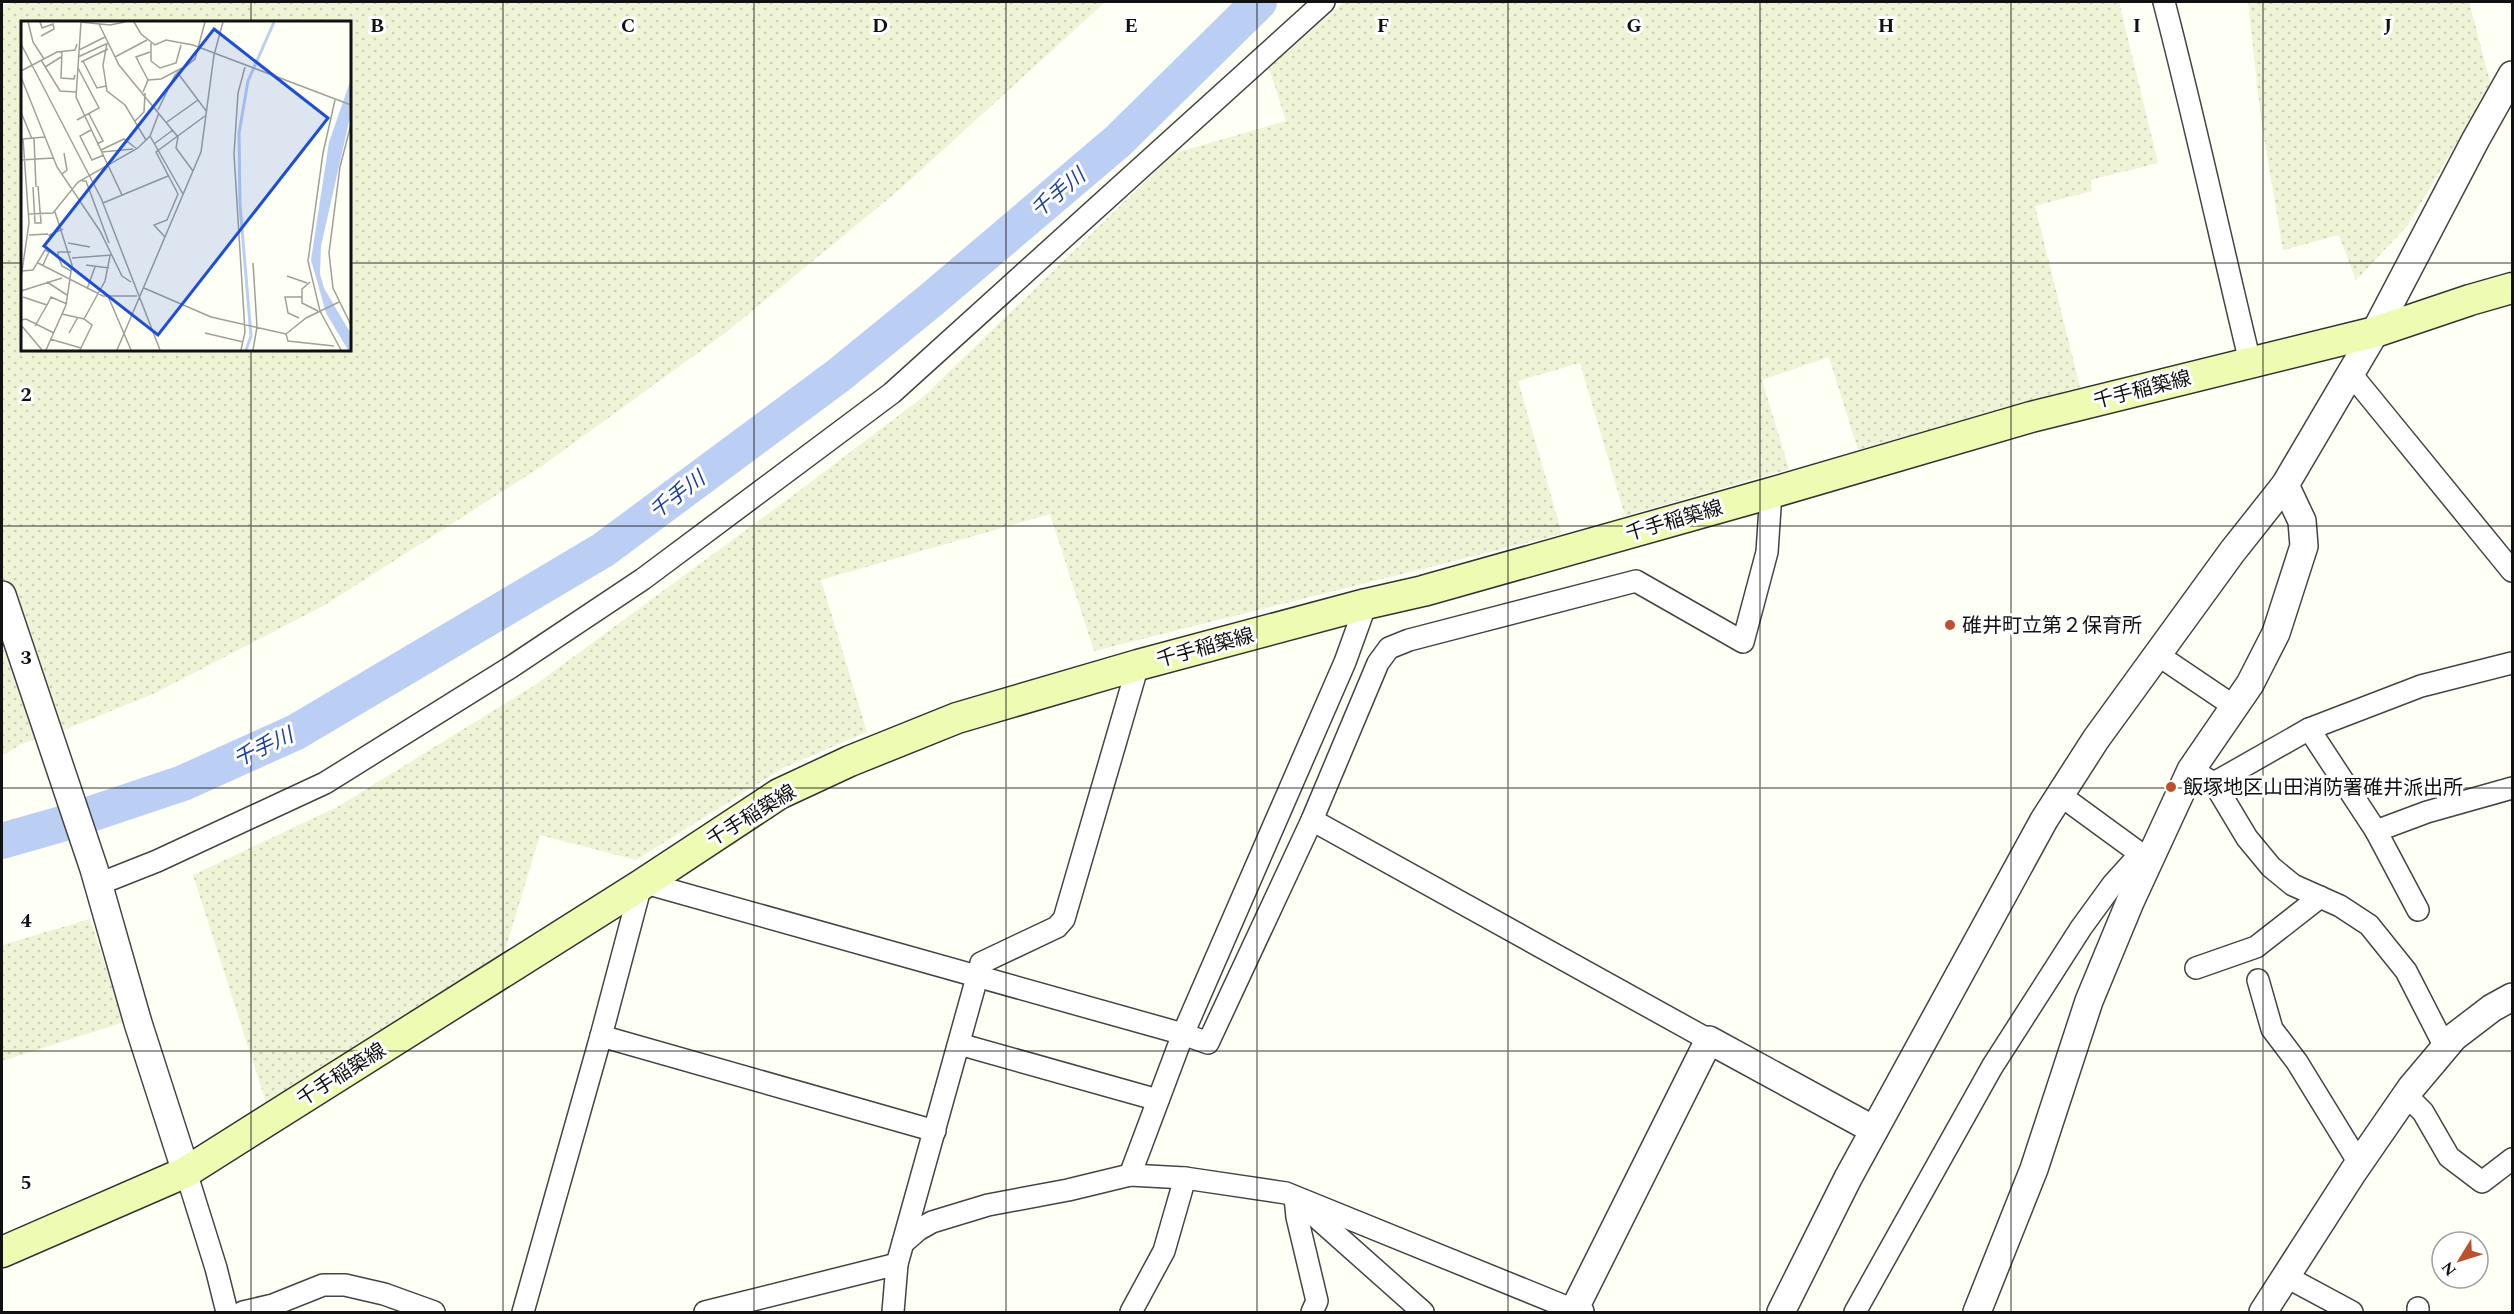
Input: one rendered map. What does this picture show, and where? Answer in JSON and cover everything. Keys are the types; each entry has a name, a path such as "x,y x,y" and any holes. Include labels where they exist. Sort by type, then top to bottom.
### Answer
{"main road":[{"name":"千手稲築線","path":"2,1252 186,1172 643,884 779,794 850,761 957,718 1138,665 1423,591 2031,417 2375,332 2512,288"}],"street":[{"path":"97,877 157,861 325,783 511,668 643,579 892,393 1324,2"},
{"path":"2164,2 2200,141 2221,245 2250,362"},
{"path":"1781,1312 1874,1130 2044,820 2096,739 2232,552 2285,484 2375,332 2512,75"},
{"path":"2351,374 2512,571"},
{"path":"1855,1312 1992,1067 2081,928 2113,884 2145,856 2203,777 2235,706 2250,684 2276,633 2304,546 2302,521 2285,484"},
{"path":"523,1312 643,884 978,975 1208,1043 1312,820 1378,663 1389,648 1409,640 1636,581 1743,642 1767,552 1771,493"},
{"path":"2,595 97,877 138,1023 216,1268 227,1312"},
{"path":"1130,1175 1183,1034 1345,662 1366,604"},
{"path":"2158,656 2235,706"},
{"path":"2203,777 2309,729 2421,686 2512,663"},
{"path":"893,1312 897,1264 981,963 1057,927 1065,919 1138,665"},
{"path":"2309,729 2376,831 2418,910"},
{"path":"2203,777 2271,867 2294,885 2340,906 2368,925 2390,949 2406,971 2445,1047"},
{"path":"2376,831 2427,812 2512,788"},
{"path":"2060,795 2145,856"},
{"path":"1312,820 1874,1130"},
{"path":"1977,1312 2034,1169 2089,1001 2145,856"},
{"path":"2196,968 2256,947 2320,897"},
{"path":"2258,980 2272,1029 2298,1062 2359,1163"},
{"path":"2263,1312 2359,1163 2406,1095 2454,1037 2492,1008 2512,997"},
{"path":"601,1036 934,1131"},
{"path":"903,1243 918,1230 949,1216 1130,1175 1185,1178 1286,1193 1576,1312 1709,1040"},
{"path":"959,1044 1158,1100"},
{"path":"2406,1095 2422,1112 2449,1157 2482,1182 2512,1159"},
{"path":"1131,1312 1164,1251 1185,1178"},
{"path":"1295,1198 1296,1217 1317,1302 1312,1312"},
{"path":"1295,1198 1423,1312"},
{"path":"705,1312 897,1264"},
{"path":"2285,1276 2352,1312"},
{"path":"243,1312 273,1305 323,1285 345,1285 384,1294 434,1312"}],"green space":[{"path":"12,2 1105,2 899,190 724,334 539,468 325,605 155,693 64,730 21,744 2,756 2,6"},
{"path":"1344,2 2119,2 2158,163 2090,180 2092,191 2035,206 2080,387 1858,450 1829,357 1762,380 1789,469 1625,516 1580,363 1518,381 1562,534 1094,651 1050,514 821,580 867,732 783,768 636,860 540,835 503,957 266,1103 193,875 339,806 535,685 923,397 1175,153 1286,121 1269,68"},
{"path":"2248,2 2469,2 2491,85 2407,226 2356,280 2339,235 2283,250 2261,119"},
{"path":"90,919 124,1022 2,1061 2,945"}],"waterway":[{"name":"千手川","path":"2,841 58,825 183,783 296,732 603,550 839,375 931,300 1118,141 1259,2"}],"place":[{"name":"碓井町立第２保育所","path":"1950,625"},
{"name":"飯塚地区山田消防署碓井派出所","path":"2171,787"}]}
